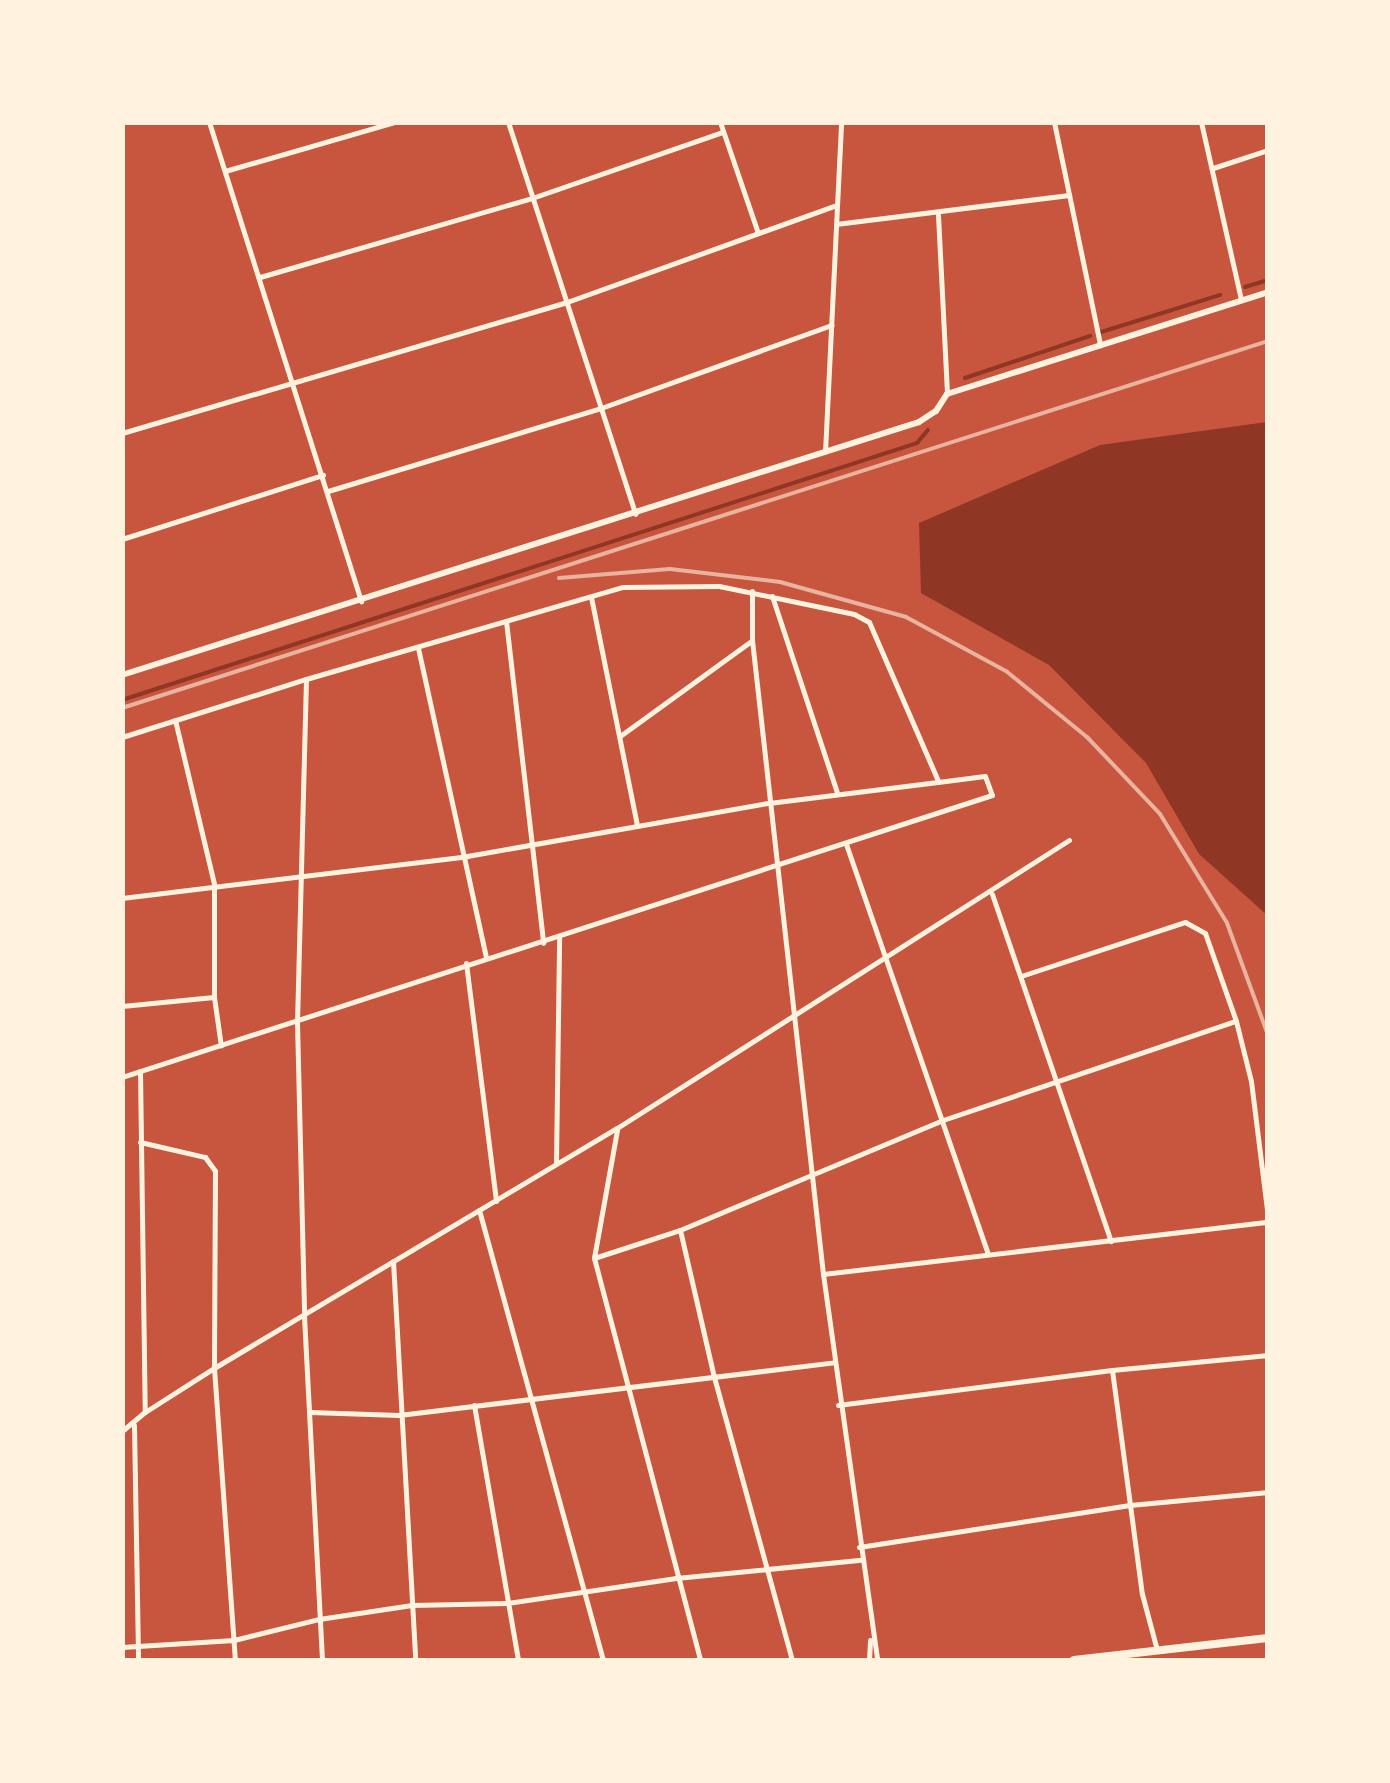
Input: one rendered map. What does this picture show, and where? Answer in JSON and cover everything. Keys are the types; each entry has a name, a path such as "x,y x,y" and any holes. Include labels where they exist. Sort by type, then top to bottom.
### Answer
{"main road":[{"path":"1074,1660 1140,1657 1157,1650 1268,1638"}],"street":[{"path":"209,122 361,601"},
{"path":"225,171 396,122"},
{"path":"508,122 635,514"},
{"path":"720,122 758,233"},
{"path":"825,452 841,122"},
{"path":"1054,122 1100,344"},
{"path":"1201,122 1242,301"},
{"path":"260,276 532,198 723,132"},
{"path":"1213,168 1268,150"},
{"path":"836,224 1069,196"},
{"path":"122,433 567,302 834,206"},
{"path":"122,674 920,422 936,411 947,394 938,214"},
{"path":"947,394 1268,292"},
{"path":"328,492 601,408 832,326"},
{"path":"122,539 323,475"},
{"path":"122,737 306,678 623,588 678,584 752,591 854,614 869,622 938,782"},
{"path":"752,591 752,640 769,803 838,1406 877,1660"},
{"path":"772,596 837,794"},
{"path":"591,598 637,825"},
{"path":"506,621 544,942"},
{"path":"620,736 752,640"},
{"path":"418,648 467,856 486,957"},
{"path":"306,678 297,1022 304,1316 322,1660"},
{"path":"174,720 214,884 214,996 221,1047"},
{"path":"122,898 300,873 467,856 532,841 769,803 985,776 992,795 122,1077"},
{"path":"122,1431 134,1425 144,1412 214,1368 617,1128 992,894 1069,840"},
{"path":"846,844 988,1254"},
{"path":"992,894 1111,1241"},
{"path":"823,1274 1268,1219 1252,1080 1205,933 1186,922 1021,976"},
{"path":"556,1162 560,938"},
{"path":"466,963 496,1201"},
{"path":"122,1006 214,996"},
{"path":"594,1258 680,1230 942,1120 1236,1021"},
{"path":"140,1071 144,1412"},
{"path":"617,1128 594,1258 700,1660"},
{"path":"140,1142 205,1157 212,1163 214,1368 235,1660"},
{"path":"480,1210 603,1660"},
{"path":"680,1230 714,1377 792,1660"},
{"path":"393,1261 415,1660"},
{"path":"838,1406 1112,1370 1268,1355"},
{"path":"310,1412 399,1414 834,1362"},
{"path":"1112,1370 1142,1594 1157,1650"},
{"path":"474,1406 518,1660"},
{"path":"134,1425 138,1660"},
{"path":"859,1547 1130,1505 1268,1492"},
{"path":"122,1647 234,1640 319,1619 412,1605 507,1603 676,1578 861,1560"},
{"path":"869,1660 871,1637"}],"shaded area":[{"path":"1268,422 1267,915 1199,854 1146,763 1049,665 921,593 919,523 1100,445"}],"waterway":[{"path":"1245,287 1268,280"},
{"path":"1098,333 1220,295"},
{"path":"965,378 1090,336"},
{"path":"122,700 917,443 928,430"}],"railway":[{"path":"122,708 1268,341"},
{"path":"559,578 670,569 780,582 906,617 1006,671 1087,737 1160,814 1227,923 1268,1035"}]}
